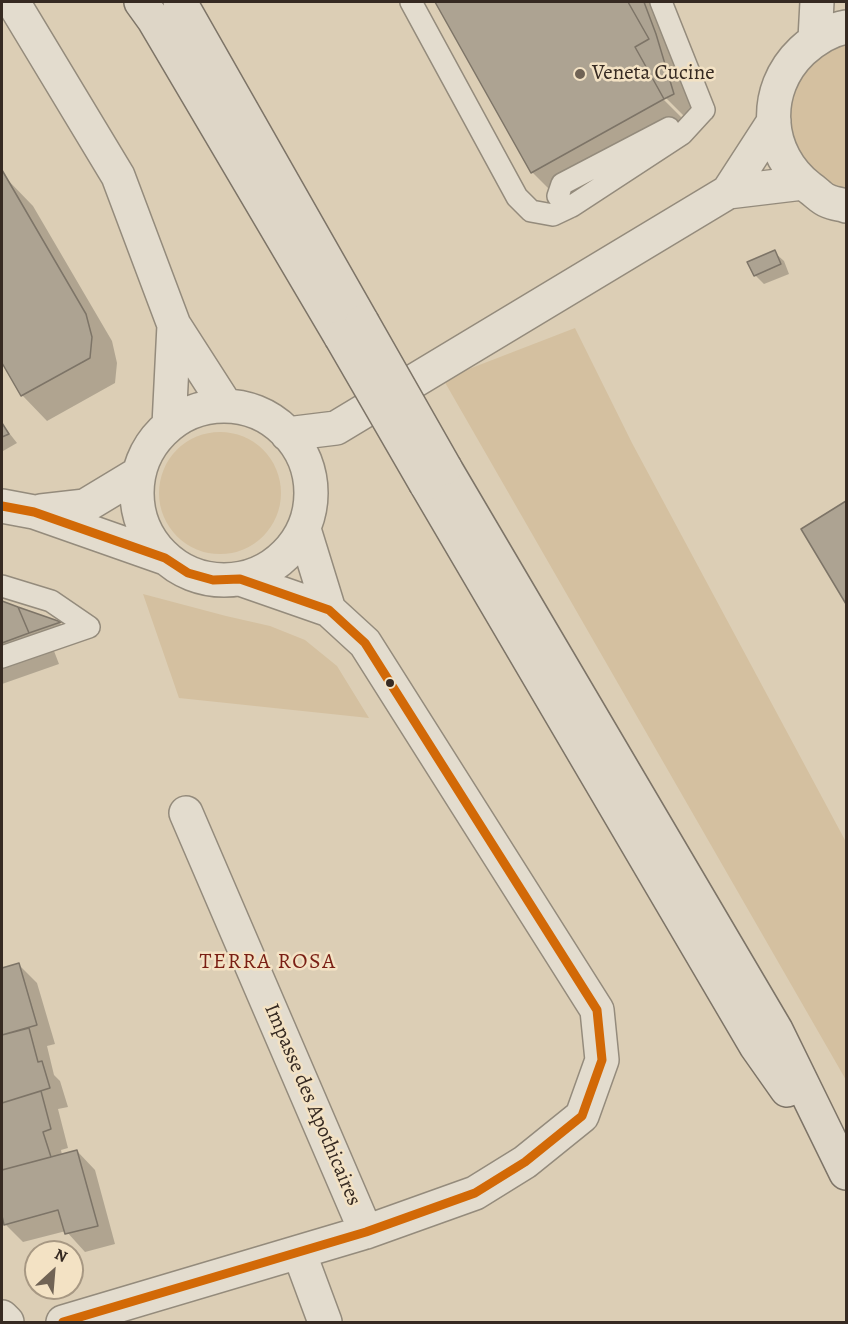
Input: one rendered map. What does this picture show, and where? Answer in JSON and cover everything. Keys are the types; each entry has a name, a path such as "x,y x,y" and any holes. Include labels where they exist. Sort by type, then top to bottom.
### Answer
{"main road":[{"path":"163,5 435,476 776,1030 846,1174"}],"street":[{"path":"13,2 118,176 174,325 226,406"},
{"path":"815,39 817,2"},
{"path":"846,27 815,39 783,74 775,97 774,121 777,144 787,166 803,183 827,201 846,206"},
{"path":"728,192 774,121"},
{"path":"287,434 336,428 728,192 803,183"},
{"path":"169,425 174,325"},
{"path":"2,506 34,512 165,558 188,573 213,580 240,579 266,570 288,552 304,529 310,504 309,479 302,454 287,434 270,420 249,410 226,406 196,410 169,425 150,447 138,474 136,497 141,520 150,540 165,558"},
{"path":"309,479 336,428"},
{"path":"34,512 85,506 138,474"},
{"path":"304,529 329,610"},
{"path":"63,1323 366,1232 475,1193 525,1162 582,1116 602,1060 597,1011 365,643 329,610 240,579"},
{"name":"Impasse des Apothicaires","path":"186,813 366,1232"},
{"path":"299,1252 325,1323"},
{"path":"2,1317 7,1323"}],"lane":[{"path":"411,2 517,197 531,211 553,215 573,206 564,205 558,196 562,184 704,110 661,2"},
{"path":"2,586 51,602 89,627 2,657"}],"shaded area":[{"path":"846,28 846,205 803,183 776,97"},
{"path":"575,328 632,443 846,842 846,1080 443,379"},
{"path":"220,432 243,437 254,442 263,450 271,459 276,470 281,493 276,516 271,527 263,536 254,544 243,549 220,554 197,549 186,544 177,536 169,527 164,516 159,493 164,470 169,459 177,450 186,442 197,437"},
{"path":"143,594 270,626 305,640 337,666 369,718 179,698"}],"building":[{"path":"435,2 628,2 649,39 635,47 664,99 531,173"},
{"path":"628,2 644,2 656,34 674,94 664,99 635,47 649,39"},
{"path":"2,170 86,314 92,337 90,358 21,396 2,363"},
{"path":"775,250 781,264 754,276 747,262"},
{"path":"2,423 9,434 2,437"},
{"path":"846,501 846,604 801,529"},
{"path":"2,601 18,607 29,633 2,643"},
{"path":"18,607 61,622 29,633"},
{"path":"19,963 37,1025 2,1035 2,968"},
{"path":"29,1028 38,1062 42,1061 50,1088 2,1103 2,1035"},
{"path":"41,1091 51,1129 43,1132 51,1157 2,1170 2,1103"},
{"path":"77,1150 98,1226 65,1234 58,1210 4,1225 2,1170"}],"transit line":[{"path":"2,506 34,512 165,558 188,573 213,580 240,579 329,610 365,643 597,1010 602,1060 582,1116 525,1162 475,1193 366,1232 63,1322"}],"place":[{"name":"Veneta Cucine","path":"580,74"}],"district":[{"name":"TERRA ROSA","path":"268,963"}]}
